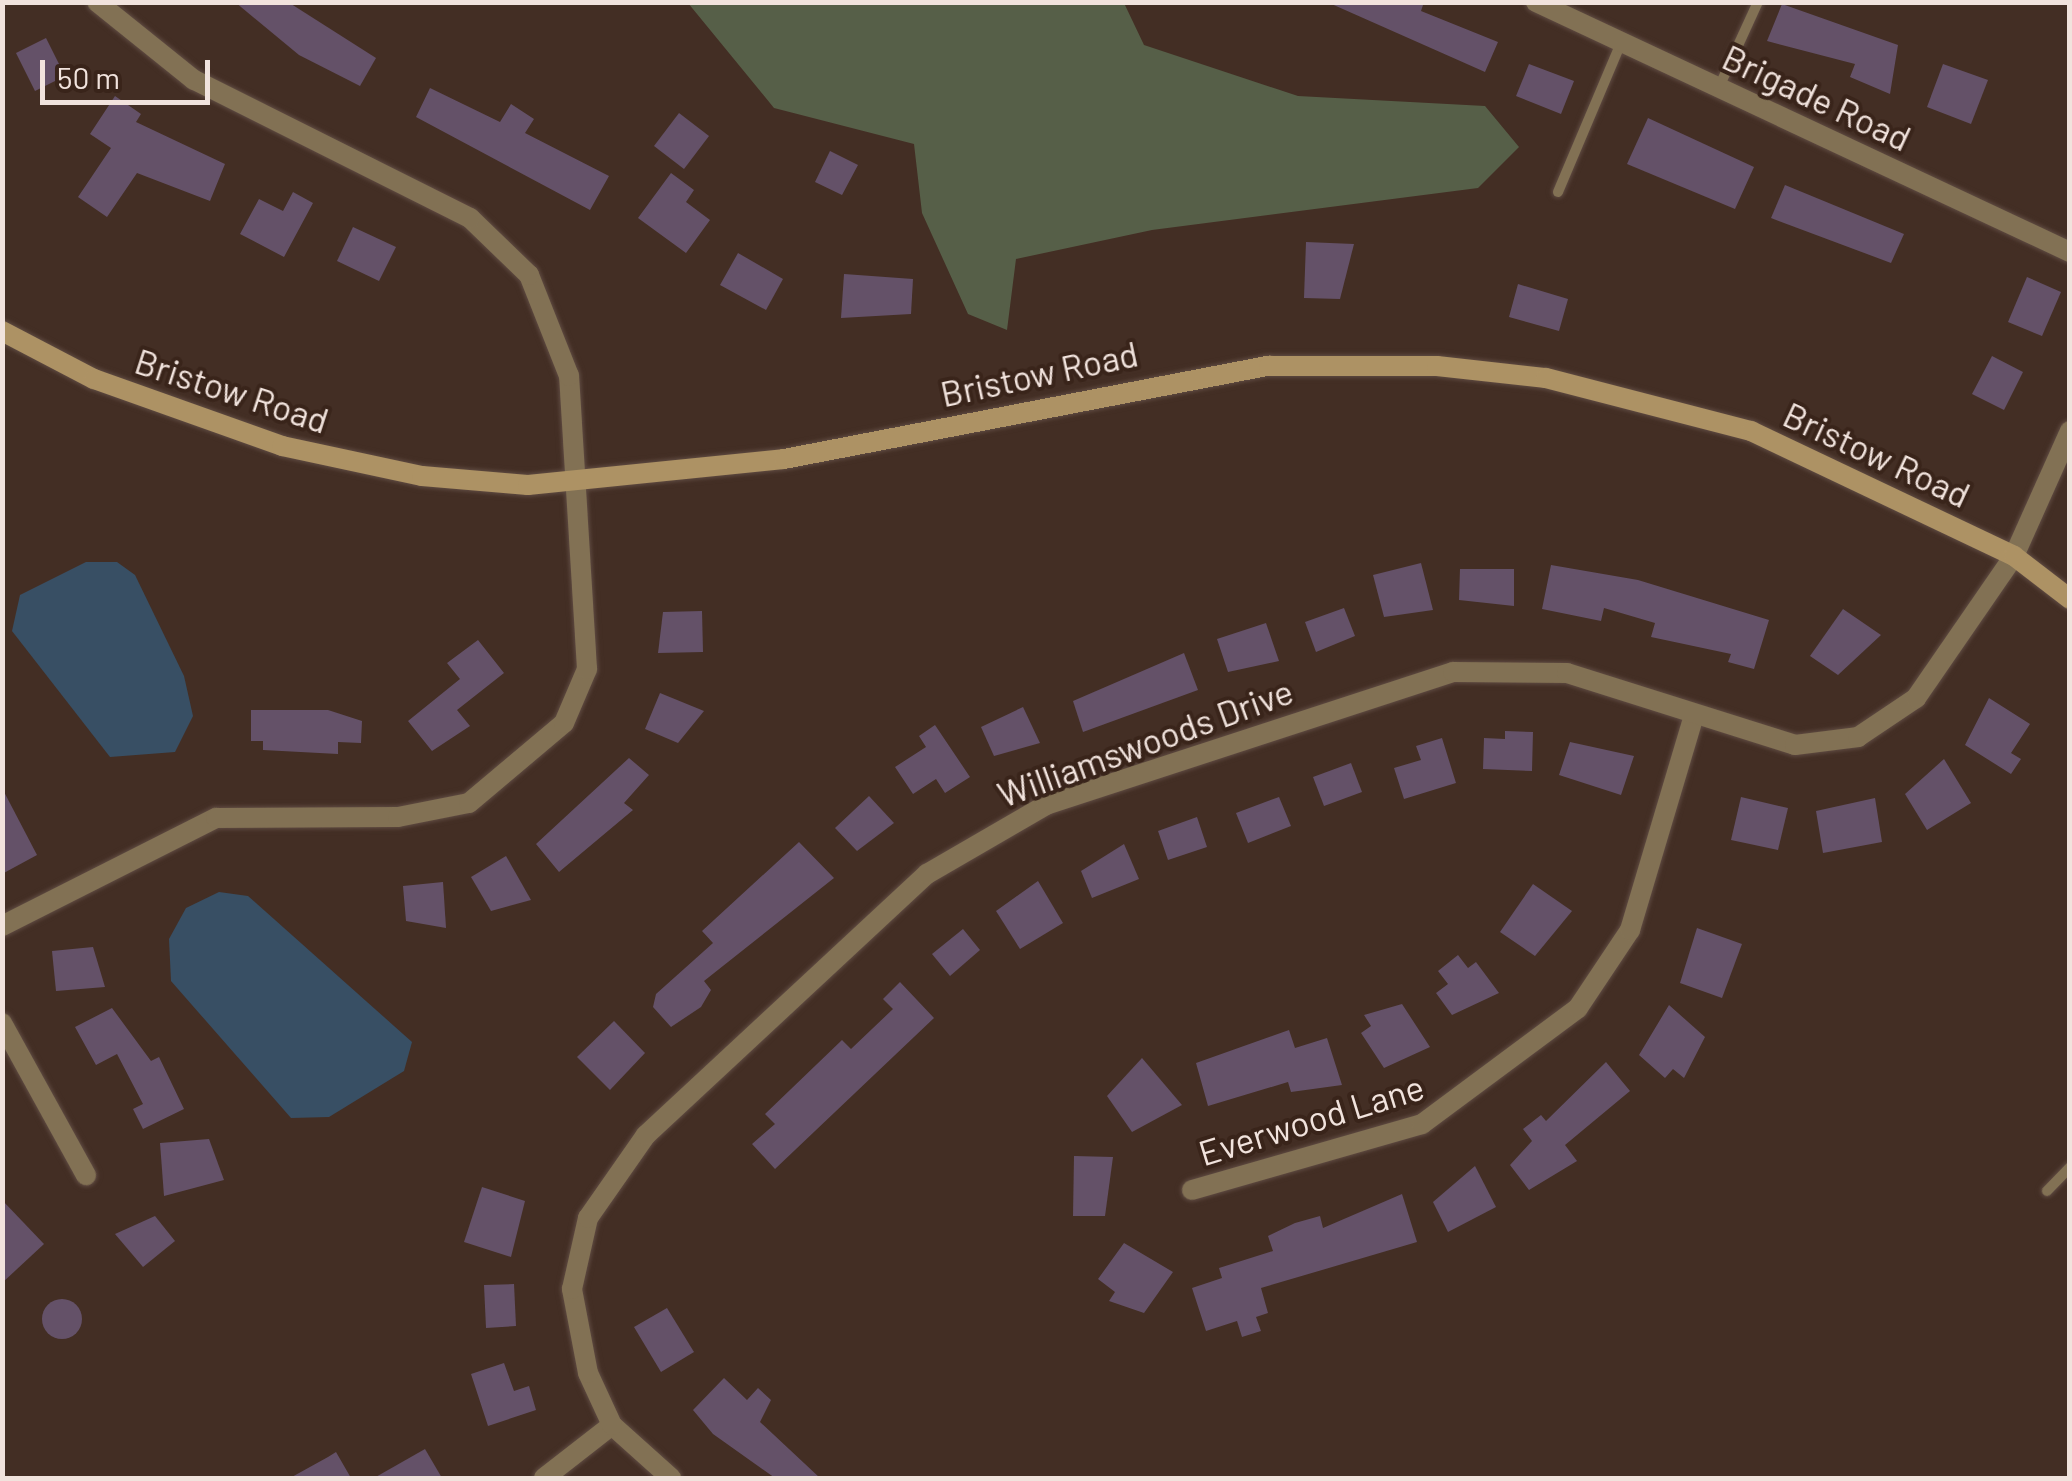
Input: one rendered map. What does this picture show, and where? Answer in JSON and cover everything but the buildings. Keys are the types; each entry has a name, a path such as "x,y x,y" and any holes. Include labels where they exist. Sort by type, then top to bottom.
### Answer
{"main road":[{"name":"Bristow Road","path":"2,331 94,379 282,446 422,476 573,485 784,460 1214,374 1437,366 1546,378 1751,431 2014,556 2070,599"}],"street":[{"path":"2,926 216,818 413,816 489,792 564,724 580,696 564,348 510,252 470,218 194,80 96,2"},
{"name":"Brigade Road","path":"1536,2 2070,252"},
{"name":"Williamswoods Drive","path":"612,1425 573,1302 578,1241 598,1195 646,1135 927,874 966,848 1046,806 1452,672 1567,673 1693,718 1795,746 1830,745 1886,722 1916,698 2014,556 2070,431"},
{"name":"Everwood Lane","path":"1192,1190 1422,1124 1578,1008 1630,930 1693,718"},
{"path":"2,1023 86,1175"},
{"path":"544,1478 612,1425 671,1478"}],"lane":[{"path":"1719,88 1758,2"},
{"path":"1558,192 1621,43"},
{"path":"2047,1190 2070,1168"}],"green space":[{"path":"688,3 1124,3 1144,45 1298,96 1485,106 1519,147 1478,188 1152,230 1016,259 1007,330 968,314 922,213 914,144 774,108"}],"water":[{"path":"86,562 117,562 135,575 184,676 193,716 175,752 110,757 12,631 20,595"},
{"path":"219,892 248,896 412,1042 404,1071 329,1117 291,1118 171,981 169,939 186,908"}]}
